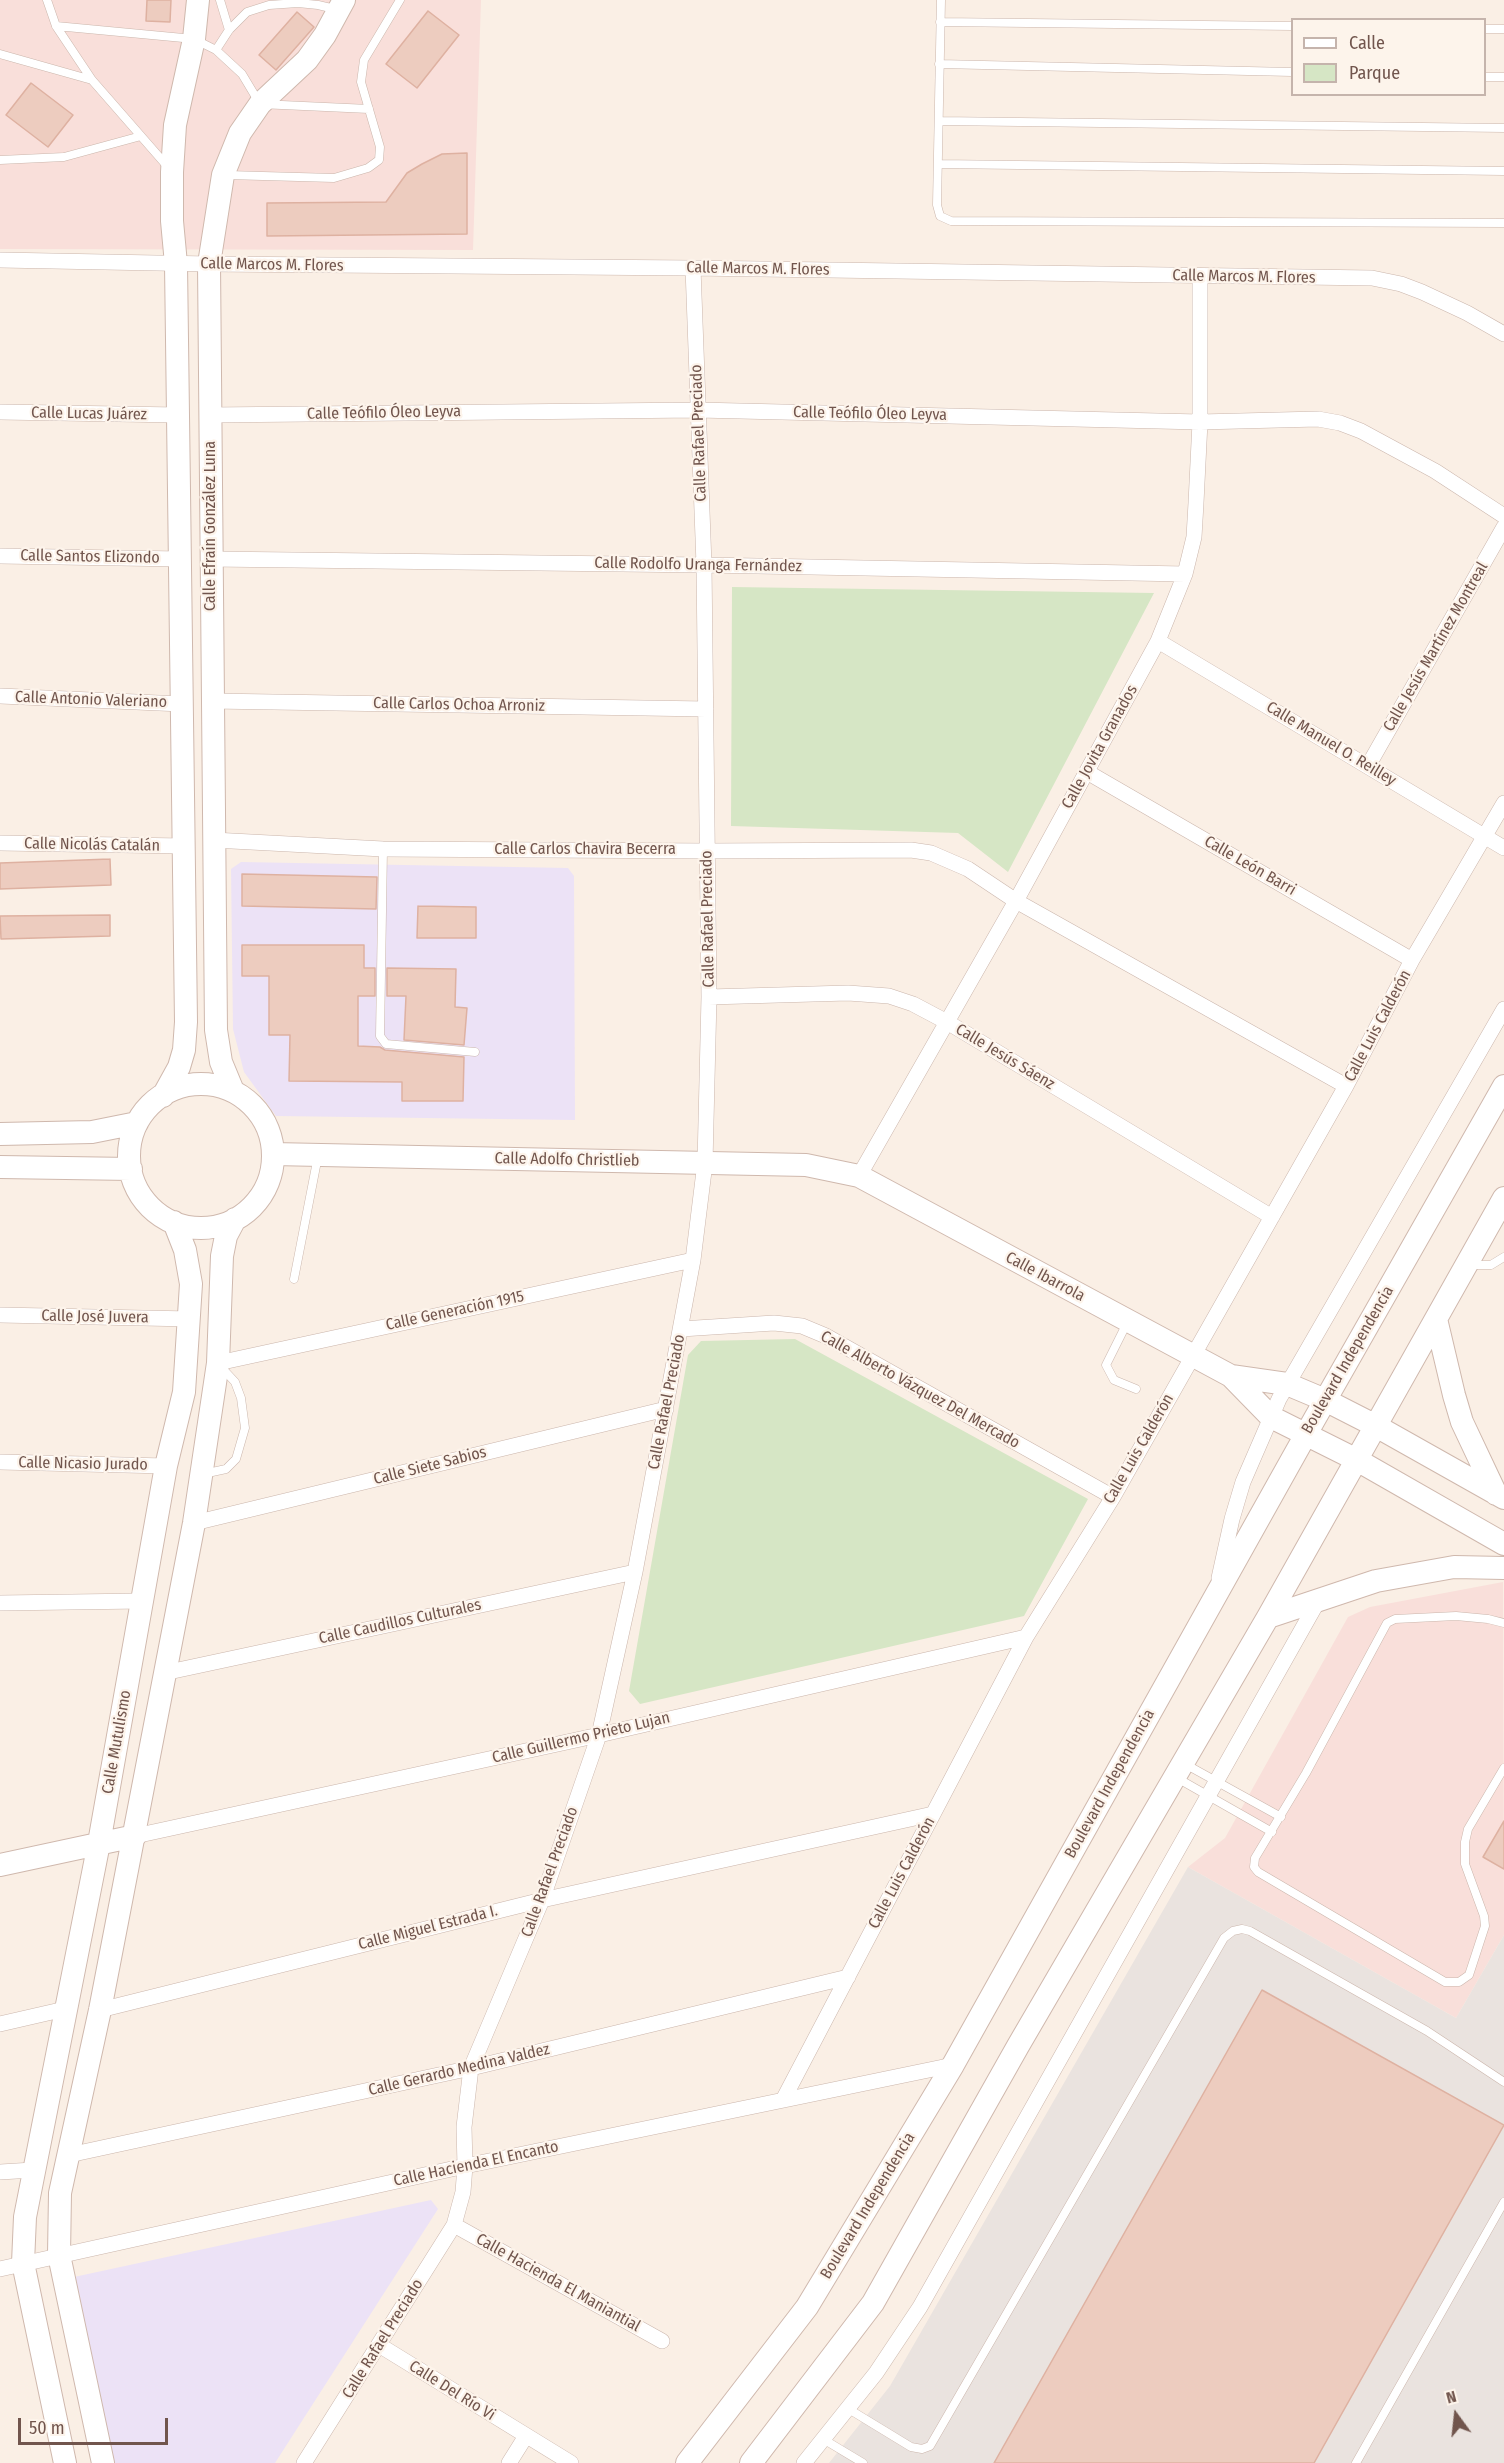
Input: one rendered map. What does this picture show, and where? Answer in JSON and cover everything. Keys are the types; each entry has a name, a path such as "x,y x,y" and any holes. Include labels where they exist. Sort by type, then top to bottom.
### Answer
{"main road":[{"name":"Calle Efraín González Luna","path":"163,1096 179,1067 184,1050 186,1022 176,264 172,221 172,172 176,124 194,39 198,0"},
{"name":"Calle Efraín González Luna","path":"233,1091 221,1062 216,1030 209,264 223,175 240,133 260,104 307,60 342,5"},
{"path":"210,1085 233,1091 250,1102 262,1117 270,1135 273,1154 271,1176 261,1196 245,1213 235,1219 210,1227 189,1226 174,1222 156,1212 134,1183 129,1142 137,1124 148,1108 163,1096 185,1086 210,1085"},
{"name":"Boulevard Independencia","path":"687,2463 807,2307 953,2065 1305,1435 1504,1086"},
{"path":"0,1134 92,1132 137,1124"},
{"name":"Calle Adolfo Christlieb","path":"273,1154 806,1165 859,1176"},
{"path":"0,1167 131,1169"},
{"name":"Calle Ibarrola","path":"859,1176 1231,1377 1271,1417 1357,1460 1504,1544"},
{"path":"751,2463 873,2303 1018,2046 1268,1617 1504,1198"},
{"name":"Calle Mutulismo","path":"103,2463 59,2254 60,2193 135,1836 194,1523 218,1363 222,1256 226,1236 235,1219"},
{"name":"Calle Mutulismo","path":"64,2463 23,2263 26,2217 33,2170 99,1842 166,1466 184,1392 191,1319 191,1284 185,1250 174,1222"},
{"path":"1436,1319 1462,1422 1500,1496"},
{"name":"Calle Ibarrola","path":"1231,1377 1287,1384 1325,1400 1500,1496"},
{"path":"1268,1617 1376,1581 1454,1567 1504,1568"},
{"path":"0,1865 135,1836"},
{"path":"33,2170 60,2193"}],"street":[{"name":"Calle Marcos M. Flores","path":"0,260 1372,279 1391,282 1422,292 1504,333"},
{"name":"Calle Rafael Preciado","path":"304,2463 454,2225 463,2192 464,2127 471,2068 542,1900 599,1735 634,1572 681,1329 693,1260 705,1163 709,997 704,565 693,268"},
{"name":"Calle Jovita Granados","path":"859,1176 1016,901 1158,641 1185,574 1194,537 1200,422 1200,276"},
{"name":"Calle Teófilo Óleo Leyva","path":"210,415 698,410 1200,422 1318,419 1340,423 1361,431 1435,471 1504,516"},
{"name":"Calle Lucas Juárez","path":"0,412 178,415"},
{"name":"Calle Jesús Martínez Montreal","path":"1368,766 1504,527"},
{"name":"Calle Santos Elizondo","path":"0,556 180,559"},
{"name":"Calle Rodolfo Uranga Fernández","path":"211,560 704,565 1185,574"},
{"name":"Calle Manuel O. Reilley","path":"1158,641 1504,848"},
{"name":"Calle Antonio Valeriano","path":"0,696 182,704"},
{"name":"Calle Carlos Ochoa Arroniz","path":"212,701 706,709"},
{"name":"Calle León Barri","path":"1087,772 1412,960"},
{"name":"Calle Luis Calderón","path":"783,2100 1026,1637 1113,1497 1346,1086 1412,960 1504,803"},
{"name":"Calle Carlos Chavira Becerra","path":"213,840 383,849 910,850 940,856 968,869 1016,901"},
{"name":"Calle Nicolás Catalán","path":"0,843 184,846"},
{"path":"1016,901 1346,1086"},
{"name":"Calle Jesús Sáenz","path":"709,997 848,993 889,996 914,1004 1272,1217"},
{"path":"1216,1595 1232,1519 1243,1482 1287,1384 1504,1009"},
{"name":"Calle Generación 1915","path":"218,1363 693,1260"},
{"name":"Calle José Juvera","path":"0,1315 191,1319"},
{"name":"Calle Alberto Vázquez Del Mercado","path":"681,1329 774,1323 802,1326 826,1336 1113,1497"},
{"name":"Calle Siete Sabios","path":"194,1523 666,1409"},
{"name":"Calle Nicasio Jurado","path":"0,1462 166,1466"},
{"name":"Calle Caudillos Culturales","path":"164,1673 634,1572"},
{"path":"0,1603 142,1601"},
{"path":"804,2463 876,2373 920,2307 1318,1601"},
{"name":"Calle Guillermo Prieto Lujan","path":"135,1836 599,1735 1026,1637"},
{"name":"Calle Miguel Estrada I.","path":"100,2010 542,1900 933,1815"},
{"name":"Calle Gerardo Medina Valdez","path":"69,2155 471,2068 848,1977"},
{"path":"0,2024 65,2009"},
{"name":"Calle Hacienda El Encanto","path":"0,2269 59,2254 465,2166 953,2065"},
{"path":"0,2172 33,2170"},
{"name":"Calle Hacienda El Maniantial","path":"454,2225 662,2341"},
{"name":"Calle Del Río Vi","path":"379,2345 571,2463"},
{"path":"509,2463 526,2436"}],"lane":[{"path":"47,0 56,26 92,80 172,172"},
{"path":"220,0 229,30"},
{"path":"223,175 334,178 369,168 379,160 380,147 361,82 364,60 400,0"},
{"path":"941,0 937,205 940,216 951,221 1504,223"},
{"path":"216,50 229,30 247,12 269,5 298,3 342,5"},
{"path":"940,22 1291,26"},
{"path":"56,26 194,39 216,50 242,74 260,104 369,109"},
{"path":"1486,28 1504,29"},
{"path":"1,57 92,80"},
{"path":"939,64 1291,72"},
{"path":"1486,77 1504,77"},
{"path":"939,122 1504,128"},
{"path":"0,160 64,157 141,136"},
{"path":"938,164 1504,171"},
{"path":"383,849 380,1036 386,1044 475,1052"},
{"path":"294,1279 318,1155"},
{"path":"1467,1264 1491,1265 1504,1257"},
{"path":"1128,1322 1106,1365 1114,1380 1136,1389"},
{"path":"201,1474 226,1469 236,1459 245,1428 241,1398 235,1382 218,1363"},
{"path":"1504,1623 1456,1616 1395,1619 1387,1623 1281,1817 1255,1858 1254,1867 1258,1872 1445,1982 1459,1982 1469,1975 1485,1926 1484,1916 1465,1864 1465,1842 1468,1829 1504,1768"},
{"path":"1179,1770 1216,1782 1281,1817"},
{"path":"1179,1770 1209,1796 1272,1832"},
{"path":"847,2408 911,2447 922,2449 930,2446 1224,1938 1233,1931 1242,1929 1250,1931 1427,2031 1504,2082"},
{"path":"1356,2463 1504,2202"},
{"path":"824,2439 863,2463"}],"shaded area":[{"path":"0,0 481,0 473,250 0,249"},
{"path":"241,862 568,868 574,876 575,1120 276,1116 244,1072 233,1029 231,869"},
{"path":"1503,1582 1504,1935 1456,2018 1188,1867 1225,1838 1348,1617 1370,1607"},
{"path":"1188,1867 1456,2018 1504,1935 1504,2463 829,2463 890,2386"},
{"path":"431,2200 438,2209 275,2463 113,2463 74,2277"}],"green space":[{"path":"732,587 1154,593 1008,872 958,833 731,826"},
{"path":"795,1339 1088,1499 1024,1616 640,1704 629,1691 688,1355 701,1341"}],"building":[{"path":"147,0 171,0 170,22 146,21"},
{"path":"428,11 459,35 417,88 386,64"},
{"path":"297,12 314,27 276,70 259,55"},
{"path":"31,83 73,115 48,147 6,115"},
{"path":"467,153 467,234 267,236 267,203 386,202 407,173 442,154"},
{"path":"110,859 111,885 0,889 0,863"},
{"path":"242,874 377,877 376,909 242,906"},
{"path":"418,906 476,907 476,938 417,938"},
{"path":"110,915 110,936 1,939 0,916"},
{"path":"242,945 364,945 364,968 375,968 375,996 358,996 358,1046 464,1057 463,1101 402,1101 402,1082 289,1081 290,1035 269,1035 269,976 242,976"},
{"path":"387,968 456,969 455,1007 467,1008 464,1045 404,1040 406,996 387,996"},
{"path":"1504,1821 1504,1869 1483,1857"},
{"path":"1262,1990 1504,2125 1314,2463 994,2463"}]}
